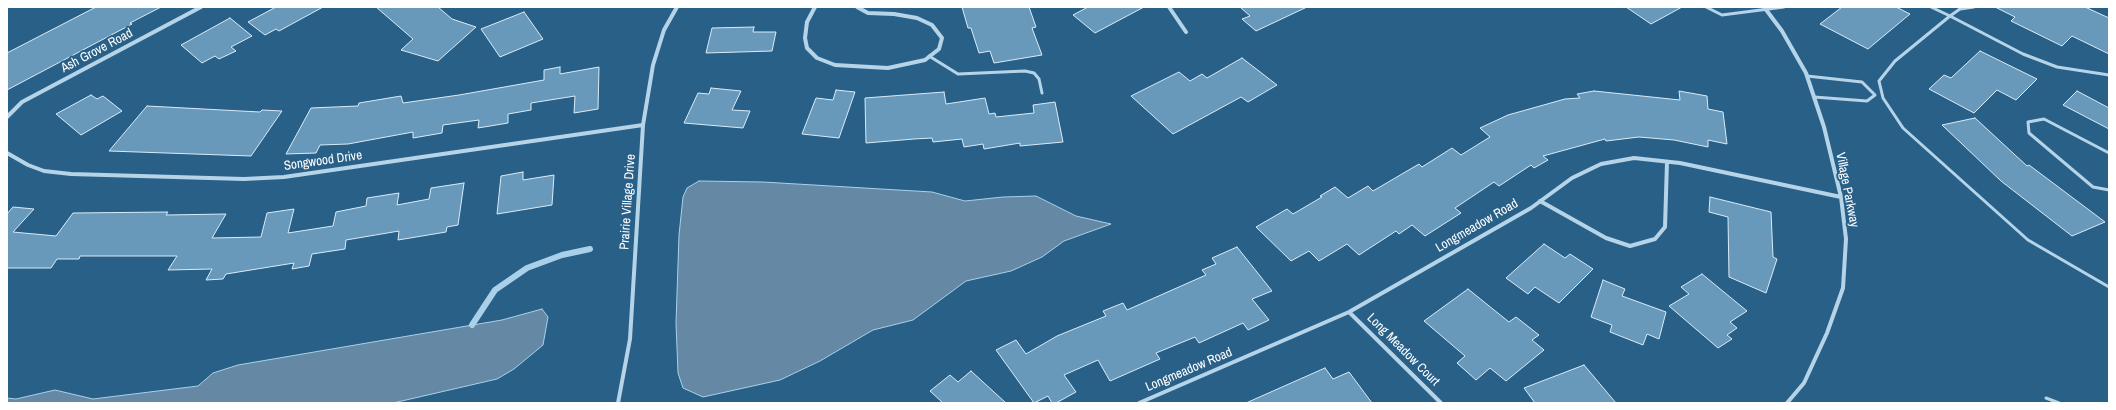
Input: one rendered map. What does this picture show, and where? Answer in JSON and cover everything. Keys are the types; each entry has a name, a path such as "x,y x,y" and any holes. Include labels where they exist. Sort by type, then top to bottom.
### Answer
{"street":[{"name":"Ash Grove Road","path":"7,117 22,102 201,7"},
{"name":"Prairie Village Drive","path":"618,403 630,339 643,125 653,65 664,30 677,7"},
{"path":"815,7 807,22 805,38 807,48 817,58 835,65 888,68 925,60 939,49 942,38 932,25 917,18 894,14 868,13 857,7"},
{"path":"1169,7 1186,32"},
{"name":"Village Parkway","path":"1764,7 1782,31 1807,76 1824,127 1840,198 1846,239 1843,288 1826,333 1804,383 1787,403"},
{"name":"Songwood Drive","path":"7,153 28,166 44,171 71,174 244,178 284,177 643,125"},
{"name":"Longmeadow Road","path":"1139,403 1349,312 1406,281 1540,201 1572,178 1601,164 1634,158 1667,162 1840,198"},
{"path":"1540,201 1606,238 1630,246 1655,238 1665,227 1667,162"},
{"name":"Long Meadow Court","path":"1349,312 1441,403"}],"lane":[{"path":"1706,7 1722,15 1764,7 1784,7"},
{"path":"1931,7 2023,54 2057,67 2109,75"},
{"path":"1974,7 1960,8 1895,60 1879,81 1882,96 1903,128 2028,240 2109,288"},
{"path":"929,56 958,74 1025,71 1034,73 1039,79 1042,93"},
{"path":"1807,76 1862,82 1875,95 1882,96"},
{"path":"1814,97 1867,102 1875,95"},
{"path":"2109,153 2044,119 2028,122 2029,133 2093,187 2109,190"},
{"path":"2046,398 2058,403"}],"water":[{"path":"699,181 763,182 932,192 965,201 1003,197 1036,196 1076,216 1111,224 1064,241 1042,257 1011,271 966,281 913,320 873,330 820,361 780,380 703,397 683,388 678,373 676,323 679,235 683,197 687,188"},
{"path":"542,309 548,317 543,345 514,369 497,379 393,403 7,403 7,398 16,399 55,390 93,399 198,386 213,373 238,365 502,320"}],"building":[{"path":"96,7 161,7 130,23 132,24 7,90 7,53"},
{"path":"276,7 323,7 279,31 276,29 265,35 248,22"},
{"path":"376,7 438,7 452,19 476,27 438,61 401,50 413,39"},
{"path":"962,7 1029,7 1036,27 1032,28 1042,55 994,63 990,51 979,53 971,28 968,28"},
{"path":"1088,7 1144,7 1095,33 1073,15"},
{"path":"1240,7 1307,7 1256,31 1242,19 1250,16"},
{"path":"1626,7 1682,7 1651,24"},
{"path":"1842,7 1896,7 1910,14 1868,49 1820,24"},
{"path":"1995,7 2085,7 2109,18 2109,54 2072,36 2062,46 2011,21 2015,17"},
{"path":"524,12 543,39 500,57 481,29"},
{"path":"230,18 252,36 231,47 236,51 219,59 215,56 202,63 181,45"},
{"path":"754,27 753,32 776,32 772,51 706,53 712,28"},
{"path":"1980,51 2037,79 2016,100 1997,90 1974,113 1929,89 1944,75 1951,78"},
{"path":"1242,58 1277,85 1248,102 1241,97 1173,134 1131,96 1179,72 1190,81 1202,74 1207,78"},
{"path":"560,67 560,74 599,67 598,109 574,113 575,96 531,103 531,110 508,114 508,123 478,128 479,120 443,125 442,133 413,138 413,132 348,144 320,145 316,153 286,154 311,108 358,106 359,103 401,96 403,103 459,95 544,80 544,70"},
{"path":"711,88 741,91 732,110 750,111 743,128 684,123 698,93 709,94"},
{"path":"836,90 855,92 839,138 802,134 816,98 833,100"},
{"path":"1594,91 1680,100 1679,91 1707,96 1708,109 1723,112 1727,144 1708,140 1708,147 1674,140 1639,137 1606,141 1605,139 1543,156 1548,160 1534,168 1531,165 1499,186 1494,182 1455,208 1461,213 1425,236 1412,225 1399,234 1396,231 1359,255 1347,244 1319,261 1309,251 1291,261 1256,227 1287,209 1293,214 1322,197 1320,196 1335,187 1348,198 1368,186 1373,191 1419,164 1422,167 1452,148 1461,155 1490,137 1480,128 1508,115 1565,99 1580,98 1577,94"},
{"path":"2077,91 2109,108 2109,129 2063,105"},
{"path":"944,92 946,104 985,98 989,114 995,113 996,117 1034,113 1033,105 1055,102 1063,142 1020,146 1020,143 984,149 983,144 964,147 962,139 933,142 932,138 866,143 865,98"},
{"path":"91,95 97,99 103,96 122,111 81,135 56,114"},
{"path":"147,106 260,112 262,110 282,111 251,156 109,151"},
{"path":"1975,118 2027,166 2029,165 2105,222 2072,236 2001,181 1942,125"},
{"path":"523,172 523,180 554,175 552,205 497,214 501,176"},
{"path":"464,183 458,225 447,227 446,232 398,240 399,231 346,240 345,249 312,254 309,266 292,269 294,263 226,274 223,279 206,280 212,269 168,270 177,256 80,256 79,259 57,259 51,268 7,268 7,214 13,207 34,209 13,232 56,236 73,213 168,212 166,215 226,214 212,238 261,237 267,213 294,209 288,233 333,226 336,212 366,206 367,198 399,193 397,205 429,199 431,188"},
{"path":"1710,197 1771,212 1773,257 1777,259 1766,293 1729,277 1728,217 1709,212"},
{"path":"1544,244 1565,258 1570,254 1593,269 1559,303 1535,287 1528,294 1506,278"},
{"path":"1237,247 1272,291 1252,299 1269,320 1248,330 1243,323 1199,343 1195,337 1156,353 1160,359 1110,381 1098,360 1064,375 1076,392 1056,403 1052,403 1048,396 1034,403 996,350 1016,340 1026,354 1057,336 1106,316 1103,311 1123,303 1127,310 1206,275 1202,270 1216,264 1212,258"},
{"path":"1702,274 1747,311 1730,322 1737,328 1727,335 1732,339 1718,348 1669,306 1689,294 1681,287"},
{"path":"1603,280 1625,289 1622,296 1666,312 1659,339 1647,334 1643,345 1610,332 1612,325 1591,317"},
{"path":"1468,289 1509,322 1516,317 1539,335 1532,340 1544,350 1506,381 1490,368 1476,380 1457,363 1465,356 1424,321"},
{"path":"1584,365 1616,403 1535,403 1524,388"},
{"path":"1325,368 1333,379 1349,372 1372,403 1246,403"},
{"path":"971,371 1006,403 943,403 930,391 950,375 958,382"}],"waterway":[{"path":"472,325 495,290 527,268 562,255 590,249"}]}
